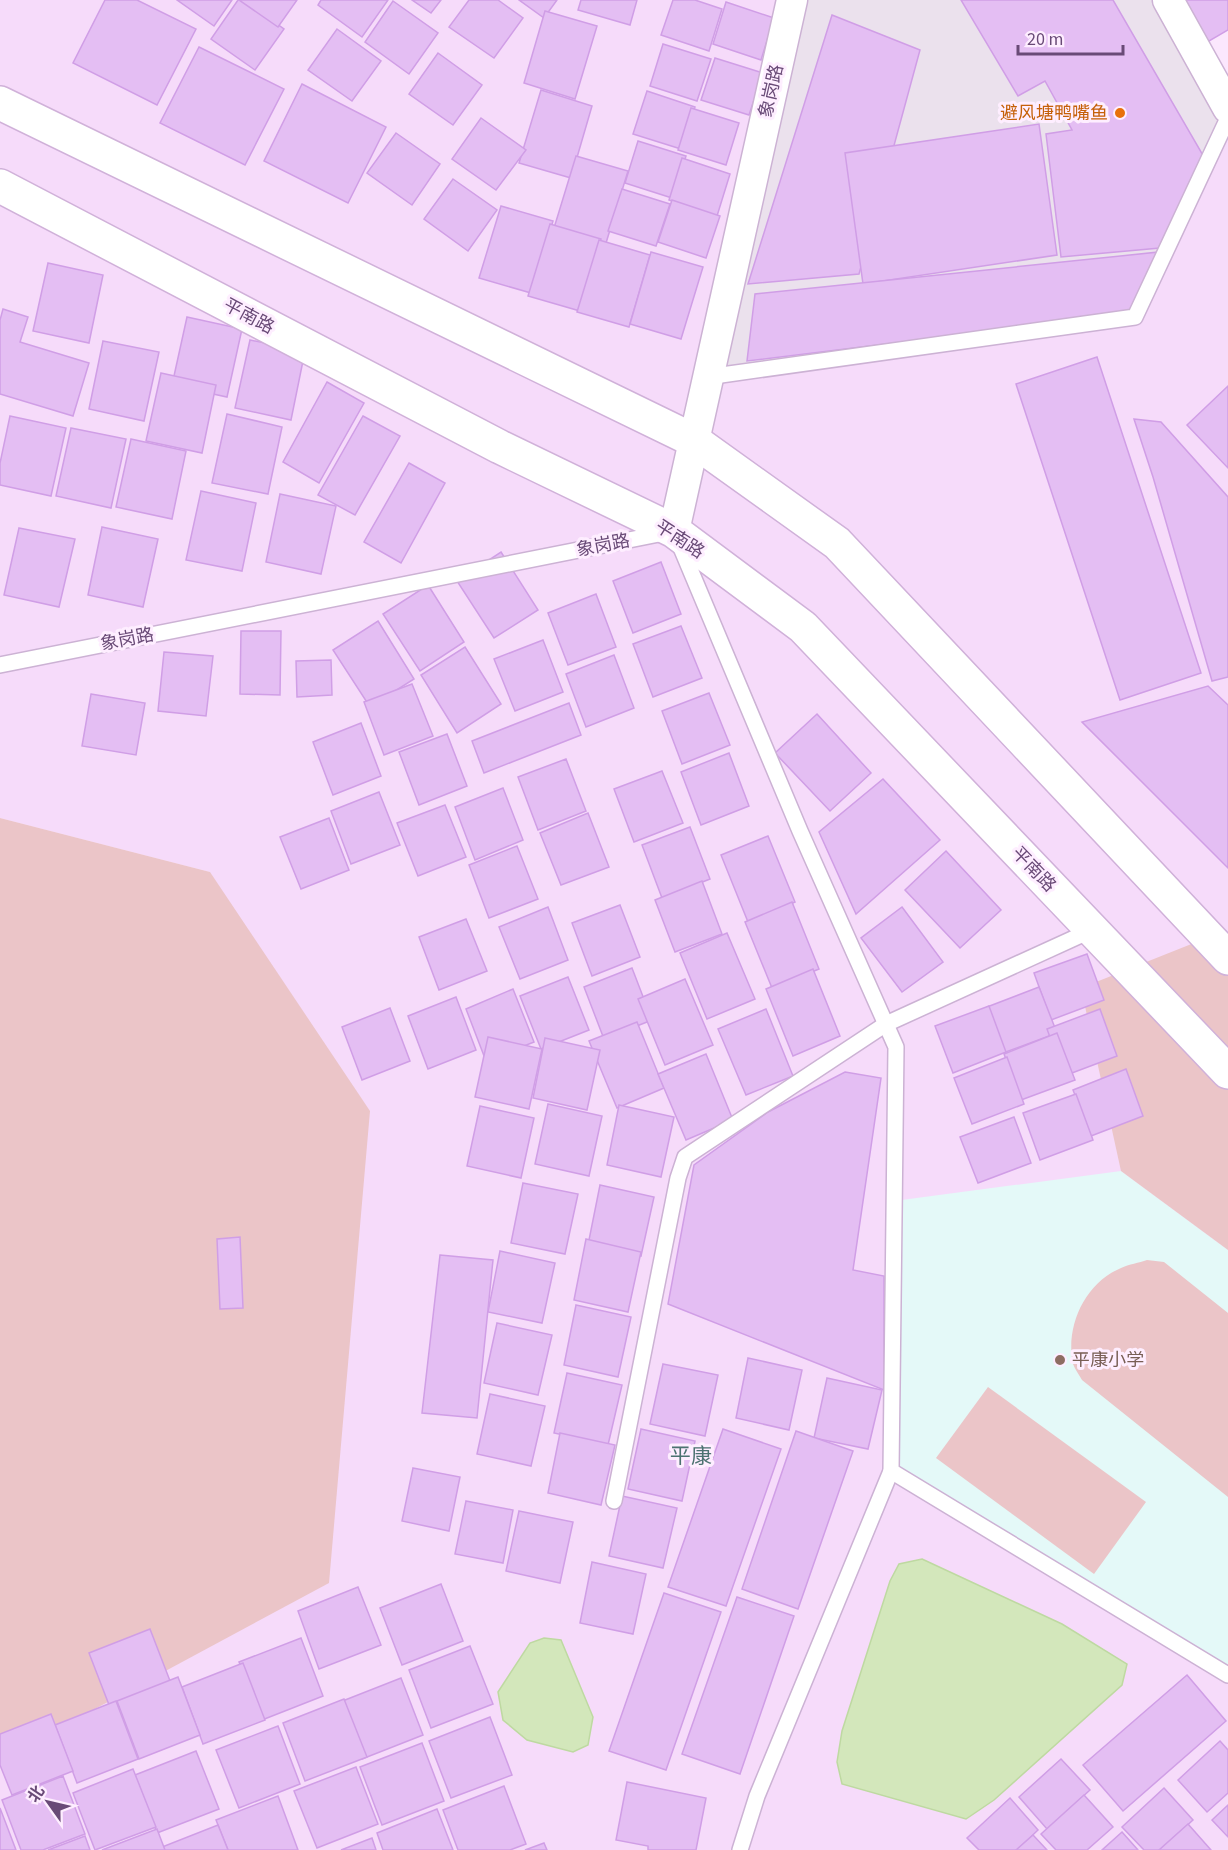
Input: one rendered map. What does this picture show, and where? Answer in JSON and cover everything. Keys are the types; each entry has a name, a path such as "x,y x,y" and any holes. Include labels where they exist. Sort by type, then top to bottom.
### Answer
{"main road":[{"path":"0,103 693,440 837,543 1228,958"},
{"name":"平南路","path":"0,186 500,447 674,531 803,627 1228,1072"}],"street":[{"name":"象岗路","path":"674,531 792,0"},
{"path":"1168,0 1228,108"}],"lane":[{"path":"707,377 1135,318 1228,118"},
{"path":"674,531 800,831 896,1047 891,1471 757,1796 740,1850"},
{"name":"象岗路","path":"0,665 674,531"},
{"path":"614,1501 678,1178 685,1157 886,1024 1092,930"},
{"path":"891,1471 1228,1675"}],"shaded area":[{"path":"0,0 792,0 1228,118 1228,933 1208,937 1121,1171 1228,1250 1228,1850 0,1850 0,1760 210,872 0,818"},
{"path":"792,0 1168,0 1228,108 1135,317 707,377"},
{"path":"0,818 210,872 370,1111 329,1583 0,1760"},
{"path":"1209,937 1228,958 1228,1250 1121,1171 1081,988"},
{"name":"平康小学","path":"1121,1171 1228,1250 1228,1675 891,1471 894,1201"},
{"path":"1147,1260 1164,1262 1228,1313 1228,1497 1082,1380 1073,1364 1071,1350 1075,1321 1088,1295 1108,1275"},
{"path":"988,1387 1146,1502 1094,1574 936,1458"},
{"path":"922,1559 1062,1624 1127,1664 1122,1685 994,1800 966,1819 842,1784 837,1762 842,1731 890,1581 899,1564"},
{"path":"544,1638 561,1640 593,1717 588,1745 573,1752 527,1740 503,1720 498,1692 530,1643"}],"building":[{"path":"105,0 137,0 196,29 157,105 73,63"},
{"path":"177,0 232,0 214,26"},
{"path":"238,0 243,0 284,29 255,70 211,39"},
{"path":"239,0 297,0 278,27"},
{"path":"321,0 388,0 362,37 318,5"},
{"path":"412,0 441,0 431,13"},
{"path":"469,0 498,0 523,18 494,58 449,27"},
{"path":"519,0 557,0 544,18"},
{"path":"581,0 637,0 630,25 578,10"},
{"path":"673,0 695,0 722,9 709,51 661,35"},
{"name":"避风塘鸭嘴鱼","path":"961,0 1113,0 1204,157 1160,248 1061,257 1046,134 1072,130 1045,81 1018,96"},
{"path":"1182,0 1228,0 1228,30 1204,44"},
{"path":"393,1 438,33 409,74 365,42"},
{"path":"726,2 774,18 761,60 713,44"},
{"path":"545,11 597,26 575,99 524,83"},
{"path":"832,15 920,50 859,274 748,284"},
{"path":"337,29 381,61 352,101 308,70"},
{"path":"663,44 711,59 697,101 650,86"},
{"path":"199,47 284,89 245,165 160,123"},
{"path":"438,53 482,85 453,125 409,94"},
{"path":"715,58 763,73 749,115 701,100"},
{"path":"302,84 386,127 348,203 264,161"},
{"path":"541,90 592,106 571,178 519,163"},
{"path":"647,91 695,107 681,149 633,134"},
{"path":"691,108 739,123 726,165 678,150"},
{"path":"481,118 526,150 496,190 452,159"},
{"path":"1039,124 1057,255 863,284 845,153"},
{"path":"396,133 440,164 412,205 367,173"},
{"path":"638,141 686,156 672,198 625,183"},
{"path":"576,156 628,171 606,243 554,228"},
{"path":"682,158 730,174 717,216 669,200"},
{"path":"453,179 497,210 468,251 424,219"},
{"path":"622,189 670,204 656,246 608,231"},
{"path":"672,200 720,216 706,258 658,242"},
{"path":"501,206 553,221 531,293 479,278"},
{"path":"550,224 601,239 580,311 528,296"},
{"path":"599,240 650,255 629,327 577,312"},
{"path":"651,252 703,267 681,339 630,324"},
{"path":"1159,252 1130,314 747,361 755,294"},
{"path":"48,263 103,275 89,343 33,331"},
{"path":"3,309 28,317 20,342 89,363 73,416 0,394 0,320"},
{"path":"187,317 242,329 227,397 172,385"},
{"path":"250,340 305,351 291,420 235,408"},
{"path":"103,341 159,352 144,421 89,409"},
{"path":"1097,357 1201,673 1120,700 1016,384"},
{"path":"161,373 216,385 202,453 146,441"},
{"path":"327,382 364,403 319,483 283,462"},
{"path":"1228,386 1228,468 1187,425"},
{"path":"227,414 282,427 268,494 212,483"},
{"path":"10,416 66,428 51,496 0,485 0,463"},
{"path":"363,416 400,436 355,515 318,495"},
{"path":"1134,419 1161,422 1228,497 1228,677 1212,681"},
{"path":"71,428 126,439 111,508 56,496"},
{"path":"131,439 186,451 172,519 116,507"},
{"path":"409,463 445,483 401,563 364,542"},
{"path":"201,491 256,503 242,571 186,560"},
{"path":"280,494 336,506 321,574 266,562"},
{"path":"102,527 158,539 143,607 88,595"},
{"path":"19,528 75,539 59,607 4,595"},
{"path":"501,552 538,610 494,638 457,581"},
{"path":"661,562 681,614 633,633 613,581"},
{"path":"428,585 464,642 420,671 383,614"},
{"path":"596,594 616,647 568,665 548,613"},
{"path":"378,621 414,679 370,707 333,650"},
{"path":"681,626 702,678 653,697 633,644"},
{"path":"241,631 281,631 280,695 240,694"},
{"path":"543,640 563,692 515,711 494,659"},
{"path":"465,647 501,704 457,733 421,675"},
{"path":"164,652 213,656 206,716 158,711"},
{"path":"614,655 634,708 586,727 566,674"},
{"path":"331,660 332,695 297,697 296,661"},
{"path":"412,684 433,736 384,755 364,702"},
{"path":"1208,686 1228,705 1228,868 1082,722"},
{"path":"709,693 730,745 682,764 662,711"},
{"path":"91,694 145,703 136,755 82,746"},
{"path":"569,703 581,735 484,773 472,741"},
{"path":"817,714 871,773 830,811 775,753"},
{"path":"361,723 381,776 333,795 313,742"},
{"path":"447,734 467,786 419,805 399,752"},
{"path":"729,753 749,806 701,825 681,772"},
{"path":"566,759 586,811 538,830 518,777"},
{"path":"662,771 683,823 634,842 614,789"},
{"path":"883,779 940,840 856,914 819,832"},
{"path":"503,788 523,840 475,860 455,807"},
{"path":"379,792 400,845 351,864 331,811"},
{"path":"445,805 466,857 418,876 397,823"},
{"path":"588,813 609,867 561,885 540,833"},
{"path":"329,818 349,870 301,889 280,837"},
{"path":"690,827 710,879 662,898 642,845"},
{"path":"768,836 795,902 748,922 721,855"},
{"path":"517,846 538,899 489,918 469,865"},
{"path":"946,851 1001,910 960,948 905,890"},
{"path":"702,881 722,934 675,952 655,900"},
{"path":"792,902 819,969 772,988 745,922"},
{"path":"620,905 640,957 592,976 572,923"},
{"path":"548,907 568,960 520,979 499,927"},
{"path":"902,907 943,962 902,992 861,938"},
{"path":"466,919 487,971 439,990 419,937"},
{"path":"727,933 755,999 707,1019 680,953"},
{"path":"1087,954 1104,1000 1051,1020 1034,973"},
{"path":"632,968 652,1020 604,1039 584,987"},
{"path":"813,969 840,1036 793,1056 766,989"},
{"path":"568,977 589,1030 541,1049 520,996"},
{"path":"685,979 713,1045 665,1065 638,999"},
{"path":"1039,987 1057,1033 1003,1053 987,1007"},
{"path":"513,989 534,1042 486,1061 466,1009"},
{"path":"456,997 476,1050 428,1069 408,1016"},
{"path":"989,1006 1006,1052 953,1073 935,1026"},
{"path":"390,1008 410,1061 362,1080 342,1027"},
{"path":"766,1009 793,1076 746,1095 718,1029"},
{"path":"1100,1009 1117,1056 1064,1076 1047,1029"},
{"path":"637,1022 664,1088 617,1108 589,1041"},
{"path":"1057,1033 1075,1080 1021,1100 1004,1054"},
{"path":"488,1037 542,1049 529,1109 475,1097"},
{"path":"545,1038 600,1050 587,1110 533,1098"},
{"path":"706,1054 733,1120 686,1140 658,1074"},
{"path":"1007,1057 1024,1104 972,1124 954,1078"},
{"path":"1126,1069 1143,1116 1091,1136 1073,1090"},
{"path":"845,1072 881,1078 853,1270 884,1276 884,1390 668,1304 694,1165 768,1112"},
{"path":"1076,1094 1093,1140 1040,1160 1023,1113"},
{"path":"548,1104 602,1116 589,1176 535,1164"},
{"path":"619,1105 674,1117 661,1177 607,1165"},
{"path":"480,1106 534,1118 521,1178 467,1166"},
{"path":"1014,1117 1031,1163 978,1183 960,1137"},
{"path":"523,1183 578,1194 565,1254 511,1243"},
{"path":"600,1185 654,1197 641,1256 588,1245"},
{"path":"240,1237 243,1308 220,1309 217,1239"},
{"path":"586,1239 641,1252 628,1312 574,1300"},
{"path":"500,1251 555,1263 542,1323 488,1312"},
{"path":"440,1255 493,1260 477,1418 422,1413"},
{"path":"576,1305 631,1317 618,1377 564,1365"},
{"path":"497,1323 552,1335 538,1395 484,1383"},
{"path":"748,1358 802,1370 789,1430 736,1418"},
{"path":"663,1364 718,1375 705,1436 650,1424"},
{"path":"567,1373 622,1385 608,1445 554,1433"},
{"path":"827,1378 882,1390 868,1449 814,1438"},
{"path":"490,1394 545,1406 531,1466 477,1454"},
{"path":"641,1429 695,1441 682,1501 628,1489"},
{"path":"723,1429 781,1449 726,1606 668,1587"},
{"path":"796,1431 853,1451 798,1609 742,1589"},
{"path":"560,1433 615,1445 601,1505 548,1493"},
{"path":"413,1468 460,1477 449,1531 402,1521"},
{"path":"622,1496 677,1508 663,1568 609,1556"},
{"path":"466,1501 513,1510 503,1563 455,1554"},
{"path":"519,1511 573,1522 560,1583 506,1571"},
{"path":"592,1562 646,1574 633,1634 580,1623"},
{"path":"441,1584 463,1641 402,1665 380,1608"},
{"path":"358,1587 381,1645 319,1669 298,1611"},
{"path":"664,1593 721,1612 666,1770 609,1751"},
{"path":"737,1597 794,1616 740,1774 682,1754"},
{"path":"150,1629 172,1686 111,1710 89,1653"},
{"path":"301,1638 323,1696 262,1720 239,1662"},
{"path":"470,1646 493,1704 431,1728 409,1670"},
{"path":"243,1663 265,1720 203,1744 182,1687"},
{"path":"1187,1675 1226,1721 1123,1811 1083,1765"},
{"path":"178,1677 200,1735 139,1759 117,1701"},
{"path":"401,1678 423,1735 362,1759 340,1702"},
{"path":"344,1699 367,1757 305,1781 283,1723"},
{"path":"116,1701 138,1759 77,1783 55,1725"},
{"path":"51,1714 73,1771 12,1795 0,1765 0,1734"},
{"path":"490,1717 512,1775 451,1798 429,1741"},
{"path":"278,1726 300,1784 239,1808 216,1750"},
{"path":"1220,1741 1228,1750 1228,1793 1207,1812 1178,1780"},
{"path":"422,1743 444,1801 382,1825 360,1767"},
{"path":"196,1751 219,1809 157,1833 135,1775"},
{"path":"1061,1759 1090,1790 1047,1829 1019,1797"},
{"path":"356,1767 378,1824 317,1848 294,1791"},
{"path":"133,1769 156,1827 95,1850 73,1793"},
{"path":"63,1776 85,1834 43,1850 21,1850 2,1800"},
{"path":"627,1782 706,1798 696,1850 648,1850 648,1846 616,1840"},
{"path":"504,1786 526,1844 510,1850 458,1850 443,1810"},
{"path":"1164,1788 1193,1820 1160,1850 1144,1850 1122,1827"},
{"path":"1084,1795 1113,1827 1087,1850 1056,1850 1041,1834"},
{"path":"278,1796 298,1850 228,1850 216,1820"},
{"path":"1010,1798 1038,1830 1017,1850 979,1850 967,1838"},
{"path":"1228,1805 1228,1837 1212,1820"},
{"path":"0,1808 16,1850 0,1850"},
{"path":"437,1809 453,1850 383,1850 377,1833"},
{"path":"1188,1824 1211,1850 1159,1850"},
{"path":"218,1825 228,1850 157,1850 157,1849"},
{"path":"157,1829 165,1850 102,1850"},
{"path":"1122,1832 1138,1850 1102,1850"},
{"path":"1033,1835 1047,1850 1016,1850"},
{"path":"85,1836 90,1850 48,1850"},
{"path":"372,1838 376,1850 341,1850"},
{"path":"544,1843 547,1850 525,1850"}],"place":[{"name":"避风塘鸭嘴鱼","path":"1120,113"},
{"name":"平康小学","path":"1060,1360"}],"district":[{"name":"平康","path":"691,1456"}]}
